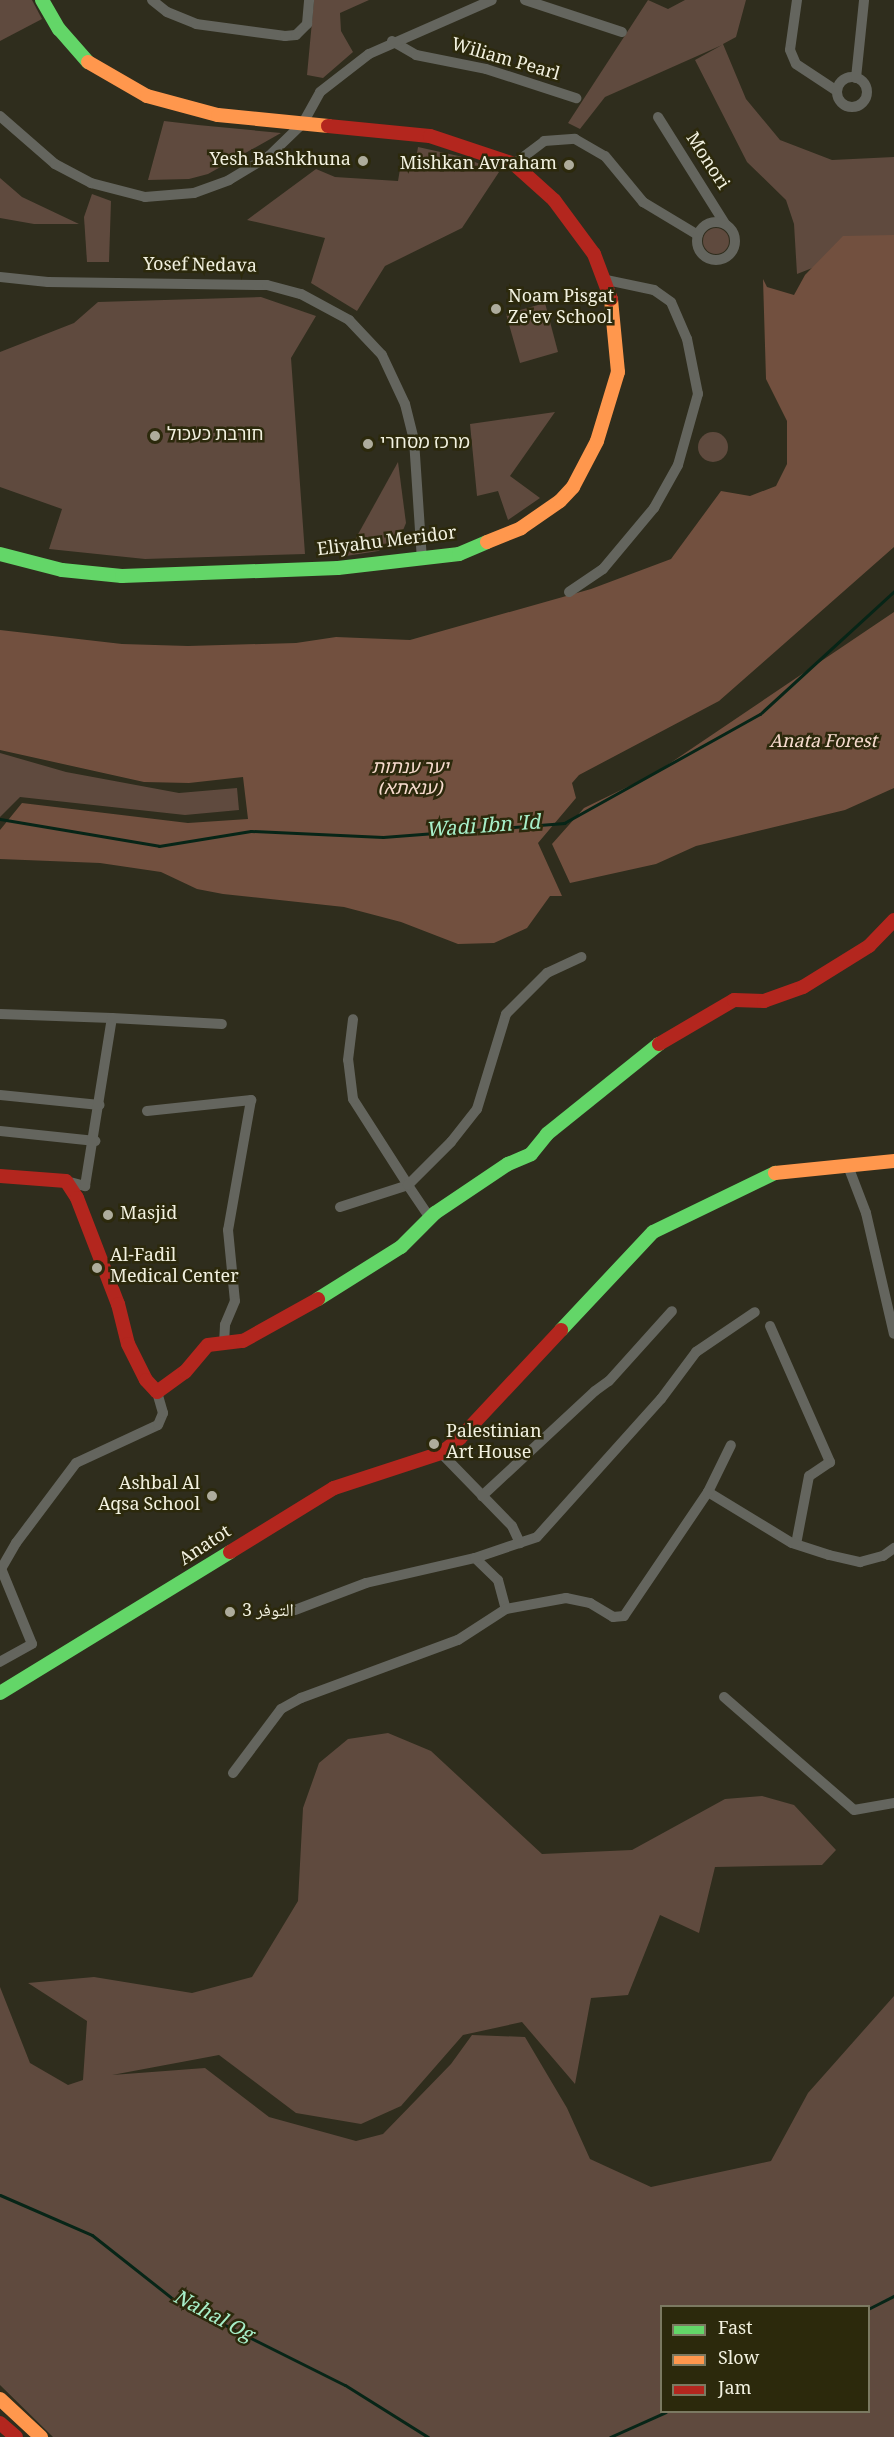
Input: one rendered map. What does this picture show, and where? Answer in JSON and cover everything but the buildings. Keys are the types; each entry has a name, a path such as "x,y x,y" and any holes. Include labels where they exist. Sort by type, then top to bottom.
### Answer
{"main road":[{"name":"Eliyahu Meridor","path":"0,554 62,570 122,576 303,570 422,560 459,554 503,537 543,514 573,487 597,441 618,372 617,329 606,280 575,226 536,182 514,164 457,142 430,136 218,115 147,96 87,61 59,29 42,0"},
{"path":"0,1176 66,1181 77,1198 114,1294 128,1344 146,1380 157,1392 185,1372 208,1346 243,1341 297,1312 401,1247 430,1218 500,1169 531,1154 547,1134 671,1035 734,1000 764,1001 803,987 869,946 894,920"},
{"name":"Anatot","path":"0,1693 334,1488 410,1466 441,1453 460,1438 653,1232 771,1173 894,1161"},
{"path":"0,2398 41,2437"},
{"path":"0,2423 16,2437"}],"street":[{"path":"152,0 167,12 196,24 285,36 296,35 307,24 309,0"},
{"path":"0,116 32,146 71,173 109,190 159,198 194,193 228,180 269,156 303,123 320,92 332,80 392,41 492,0"},
{"path":"525,0 622,32"},
{"path":"797,0 790,50 796,64 837,91 844,105 852,108 862,104 867,89 856,78"},
{"path":"856,78 864,0"},
{"name":"Wiliam Pearl","path":"392,41 416,55 486,69 526,85 576,98"},
{"path":"837,91 842,81 856,78"},
{"name":"Monori","path":"658,117 725,224"},
{"path":"514,164 544,141 575,139 605,156 643,202 698,235 703,254 721,259 735,245 734,234 725,224 706,225 698,235"},
{"name":"Yosef Nedava","path":"0,277 48,282 267,285 301,294 349,320 382,355 405,404 414,440 422,560"},
{"path":"569,592 603,569 654,508 678,465 694,416 698,394 687,339 671,302 654,290 606,280"},
{"path":"340,1207 408,1185 451,1142 477,1109 506,1014 547,973 582,957"},
{"path":"0,1014 222,1024"},
{"path":"66,1181 85,1186 100,1105 112,1018"},
{"path":"353,1019 348,1060 353,1099 430,1218"},
{"path":"0,1095 100,1105"},
{"path":"147,1111 251,1100 228,1230 235,1301 225,1325 224,1343"},
{"path":"0,1131 94,1141"},
{"path":"848,1166 866,1213 894,1334"},
{"path":"482,1496 595,1391 609,1382 672,1311"},
{"path":"295,1610 366,1583 475,1558 520,1543 545,1531 661,1399 696,1352 755,1312"},
{"path":"770,1326 830,1462 809,1476 796,1544"},
{"path":"0,1662 33,1644 1,1568 76,1463 158,1425 163,1413 157,1392"},
{"path":"233,1773 281,1709 301,1698 458,1640 506,1609 566,1598 590,1603 613,1617 624,1616 708,1492 731,1444"},
{"path":"441,1453 512,1526 520,1543"},
{"path":"708,1492 796,1544 861,1562 883,1556 894,1548"},
{"path":"475,1558 498,1580 506,1609"},
{"path":"724,1697 854,1810 894,1803"}],"shaded area":[{"path":"0,0 32,0 42,19 0,41"},
{"path":"314,0 369,0 340,13 341,31 353,52 323,78 307,75"},
{"path":"648,0 668,9 685,0 746,0 736,37 723,44 746,99 780,140 832,160 894,157 894,236 797,274 794,224 786,200 747,162 695,60 722,45 605,97 580,129 568,123"},
{"path":"164,121 281,133 208,174 189,179 148,180"},
{"path":"418,147 463,157 499,172 462,228 385,266 357,311 311,283 325,238 247,220 316,169 335,177 398,181 401,163 415,165"},
{"path":"0,178 22,197 79,224 34,224 0,218"},
{"path":"92,194 111,201 109,262 87,262 84,217"},
{"path":"716,228 725,232 729,241 725,250 716,254 707,250 703,241 707,232"},
{"path":"261,297 316,316 291,358 305,554 145,559 49,549 62,509 0,487 0,352 74,323 98,302"},
{"path":"545,303 558,352 520,363 506,314"},
{"path":"555,412 510,476 540,498 508,520 498,491 477,496 470,424"},
{"path":"713,432 723,437 728,447 723,457 713,462 703,457 698,447 703,437"},
{"path":"398,462 406,523 399,540 378,551 346,556"},
{"path":"0,753 66,772 179,793 237,788 239,810 185,815 20,797 0,817"},
{"path":"388,1733 431,1751 542,1854 632,1850 725,1799 762,1796 794,1805 836,1850 822,1865 715,1867 699,1933 660,1915 628,1995 591,1998 575,2084 522,2022 463,2035 401,2106 361,2124 296,2113 219,2055 112,2075 205,2068 269,2117 356,2141 383,2134 451,2064 472,2035 525,2037 567,2108 590,2159 651,2187 771,2161 808,2093 894,1996 894,2437 53,2437 0,2385 0,1987 30,2063 68,2085 83,2080 87,2021 28,1983 94,1977 192,1993 252,1977 298,1901 303,1808 319,1763 348,1739"}],"green space":[{"name":"יער ענתות (ענאתא)","path":"894,235 894,547 719,701 579,775 572,783 576,798 538,843 562,896 550,896 527,928 494,943 458,944 401,922 344,907 223,894 197,889 161,872 100,863 0,859 0,830 22,803 188,823 248,819 243,777 189,783 144,782 0,750 0,630 122,644 188,646 296,643 336,637 410,640 591,589 671,559 721,491 750,496 776,486 787,464 787,421 766,379 763,279 767,287 794,295 805,275 843,236"},
{"name":"Anata Forest","path":"894,612 894,788 845,810 696,846 656,864 570,883 552,844 584,808 654,774"}],"waterway":[{"name":"Wadi Ibn 'Id","path":"0,819 159,846 251,831 383,837 564,823 760,714 894,591"},
{"name":"Nahal Og","path":"0,2195 92,2235 173,2299 345,2385 428,2437"},
{"name":"Nahal Og","path":"870,2308 894,2296"},
{"name":"Nahal Og","path":"610,2437 664,2413"}],"traffic: fast":[{"path":"42,0 59,29 88,62"},
{"path":"0,554 62,570 122,576 338,568 459,554 487,542"},
{"path":"318,1299 401,1247 435,1213 508,1164 531,1154 547,1134 659,1044"},
{"path":"561,1330 653,1232 775,1173"},
{"path":"0,1693 230,1552"}],"traffic: slow":[{"path":"88,62 147,96 218,115 328,126"},
{"path":"487,542 521,528 560,501 573,487 597,441 618,372 611,299"},
{"path":"775,1173 894,1161"},
{"path":"0,2399 41,2437"}],"traffic: jam":[{"path":"328,126 430,136 514,164 554,200 594,254 611,299"},
{"path":"659,1044 734,1000 764,1001 803,987 869,946 894,920"},
{"path":"0,1176 66,1181 77,1198 118,1304 128,1344 146,1380 157,1392 185,1372 208,1345 243,1341 318,1299"},
{"path":"230,1552 334,1488 441,1453 460,1438 561,1330"},
{"path":"0,2423 16,2437"}],"place":[{"name":"Yesh BaShkhuna","path":"363,161"},
{"name":"Mishkan Avraham","path":"569,165"},
{"name":"Noam Pisgat Ze'ev School","path":"496,309"},
{"name":"חורבת כעכול","path":"155,436"},
{"name":"מרכז מסחרי","path":"368,444"},
{"name":"Masjid","path":"108,1215"},
{"name":"Al-Fadil Medical Center","path":"97,1268"},
{"name":"Palestinian Art House","path":"434,1444"},
{"name":"Ashbal Al Aqsa School","path":"212,1496"},
{"name":"التوفر 3","path":"230,1612"}]}
